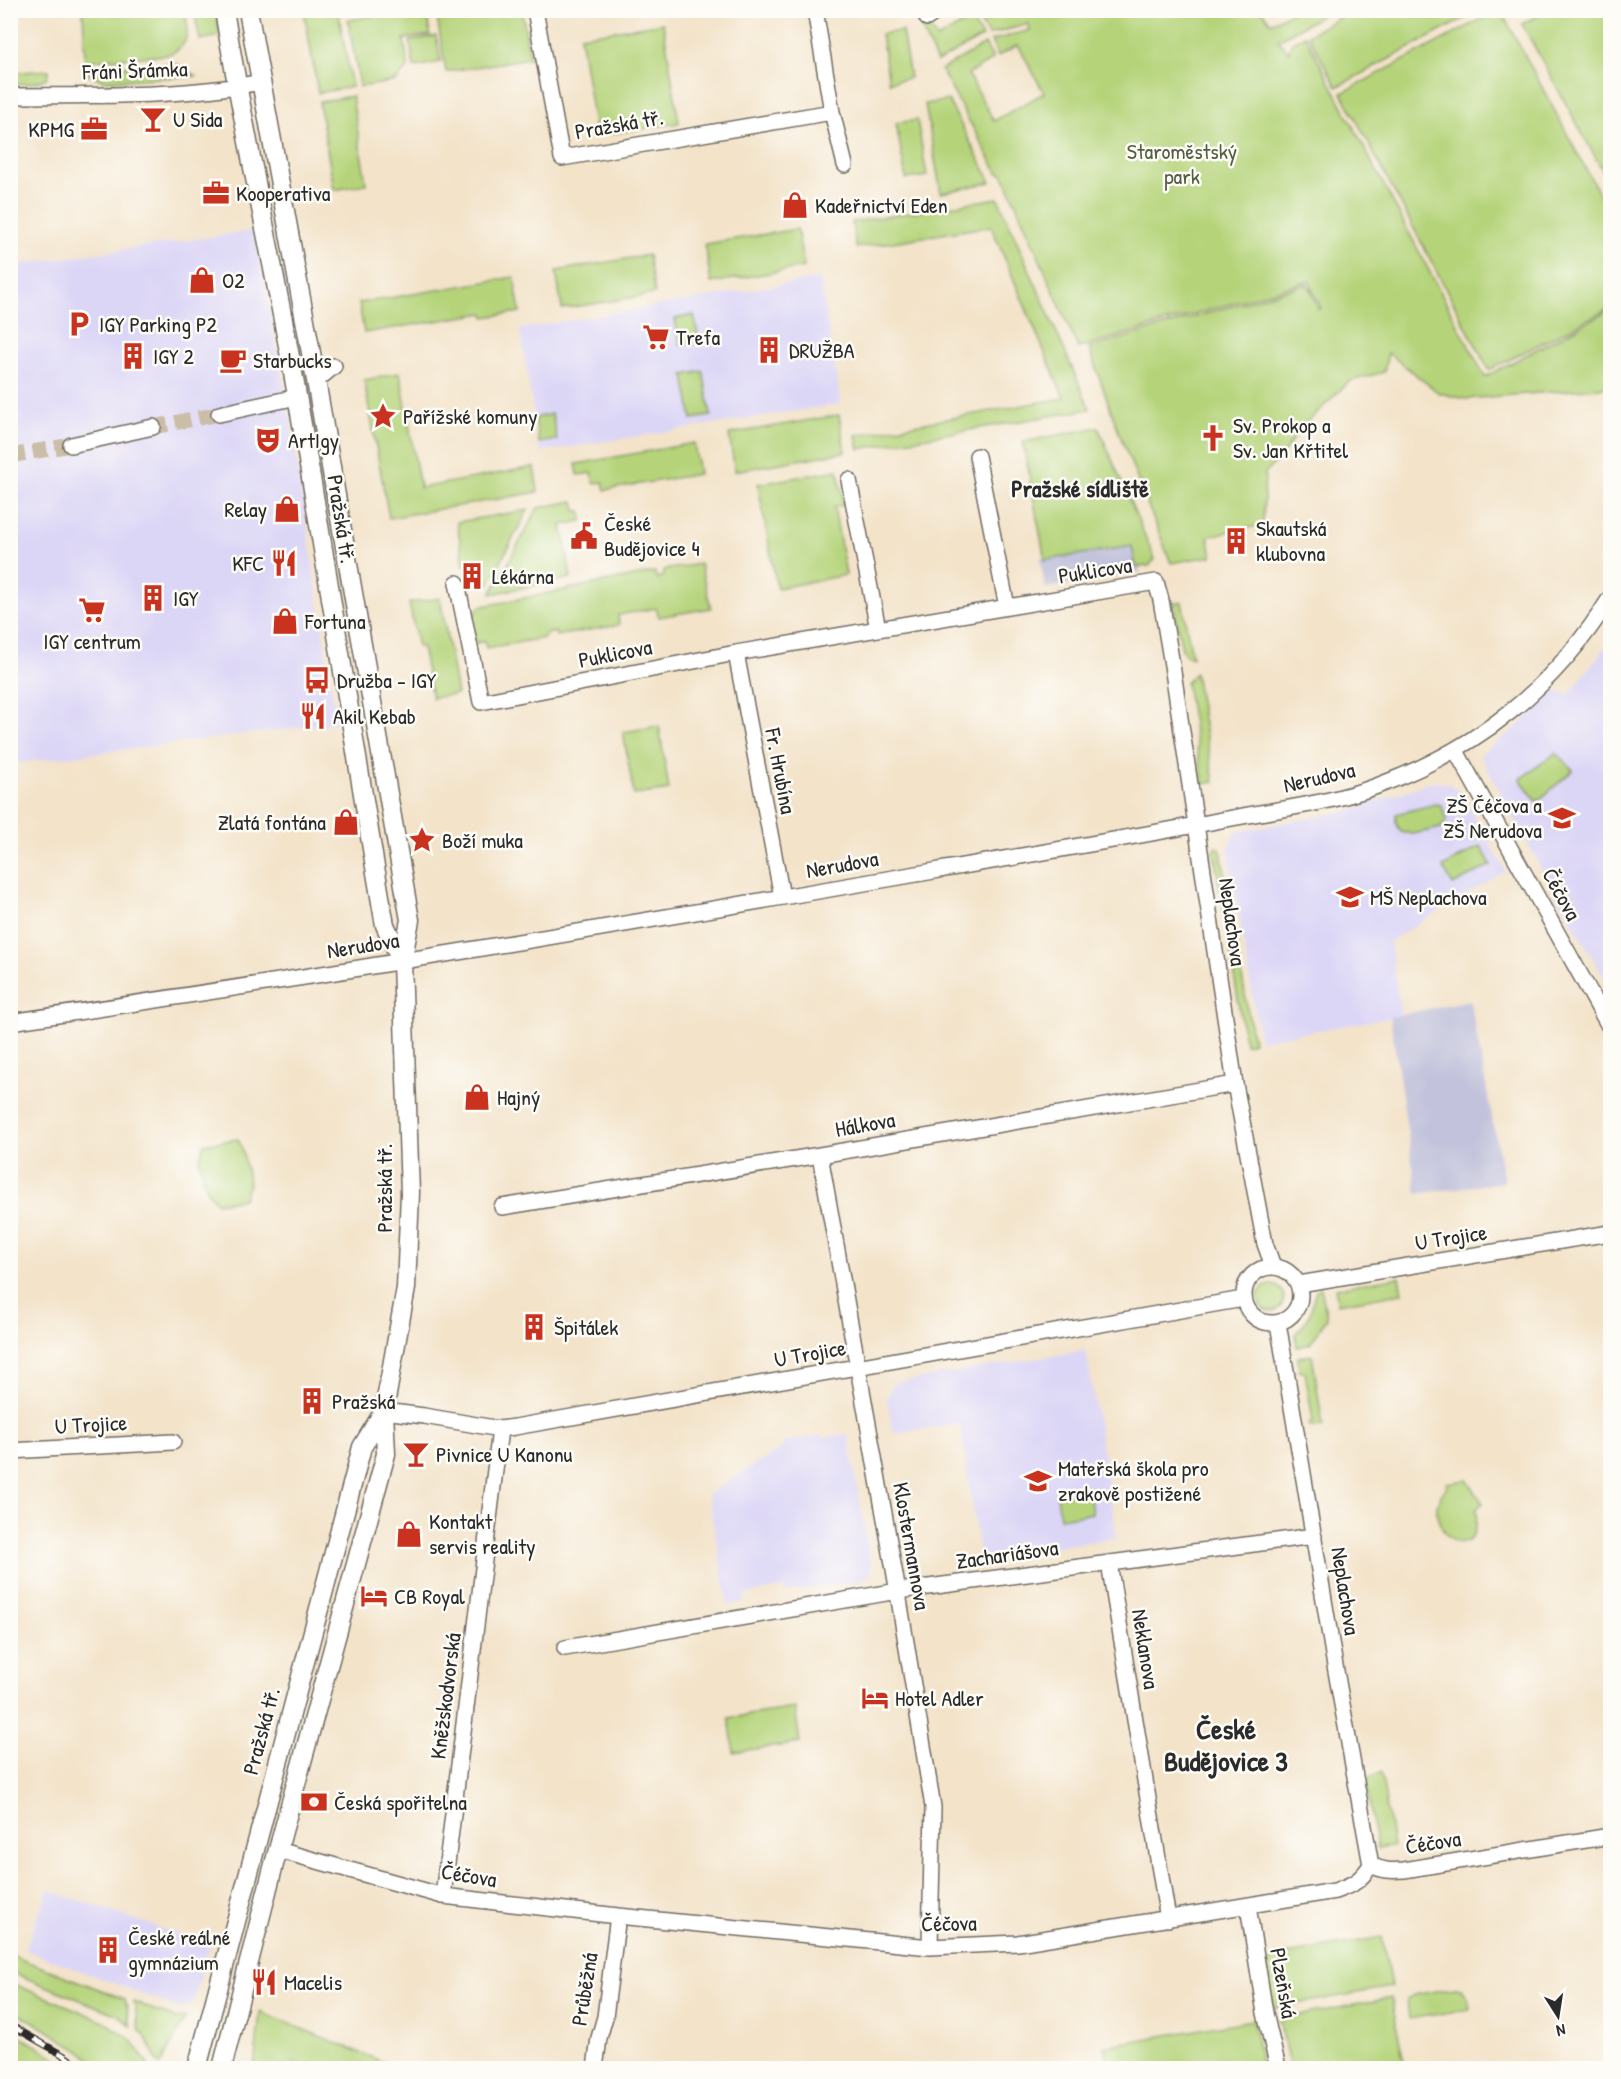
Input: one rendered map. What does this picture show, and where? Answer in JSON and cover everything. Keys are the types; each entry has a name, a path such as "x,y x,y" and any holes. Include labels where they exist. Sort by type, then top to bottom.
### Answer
{"street":[{"name":"Pražská tř.","path":"224,10 297,397 385,925 402,962"},
{"name":"Pražská tř.","path":"222,2068 278,1850 386,1454 384,1411 406,1288 410,1193 402,962 410,920 317,387 248,10"},
{"name":"Pražská tř.","path":"535,10 562,158 832,112"},
{"path":"815,10 832,112 846,165"},
{"name":"Fráni Šrámka","path":"10,96 187,92 261,82"},
{"path":"219,414 297,397 317,387 334,366"},
{"path":"71,445 153,427"},
{"path":"977,456 1006,607"},
{"path":"849,480 878,629"},
{"name":"Puklicova","path":"457,583 481,702 736,653 1156,582"},
{"name":"Neplachova","path":"1156,582 1161,600 1197,825 1235,1084 1264,1244 1273,1266"},
{"name":"Nerudova","path":"10,1022 402,962 782,897 1197,825 1374,788 1456,751 1484,732 1547,680 1590,630 1611,598"},
{"name":"Fr. Hrubína","path":"736,653 782,897"},
{"name":"Čéčova","path":"1456,751 1611,1028"},
{"name":"Hálkova","path":"502,1207 1235,1084"},
{"name":"Klostermannova","path":"820,1155 898,1591 933,1807 930,1947"},
{"name":"U Trojice","path":"1299,1284 1611,1233"},
{"path":"1273,1266 1289,1273 1299,1284 1299,1305 1287,1319 1278,1323 1259,1321 1246,1308 1243,1291 1250,1276 1256,1271 1273,1266"},
{"name":"U Trojice","path":"384,1411 500,1430 1243,1299"},
{"name":"Neplachova","path":"1278,1323 1371,1865"},
{"name":"Pražská tř.","path":"196,2068 362,1447 384,1411"},
{"name":"Kněžskodvorská","path":"443,1896 500,1430"},
{"name":"U Trojice","path":"10,1451 173,1442"},
{"name":"Zachariášova","path":"565,1648 898,1591 1314,1536"},
{"name":"Neklanova","path":"1109,1563 1168,1919"},
{"name":"Čéčova","path":"278,1850 443,1896 930,1947 1018,1943 1168,1919 1335,1891 1354,1884 1362,1878 1371,1865 1390,1871 1404,1870 1611,1836"},
{"name":"Plzeňská","path":"1248,1905 1265,2013 1278,2068"},
{"name":"Průběžná","path":"595,2068 599,2038 605,2017 618,1916"}],"shaded area":[{"path":"10,206 21,264 254,231 291,422 337,723 11,764"},
{"path":"820,278 841,404 540,452 520,329"},
{"path":"1135,543 1140,572 1045,588 1040,558"},
{"name":"ZŠ Čéčova a ZŠ Nerudova","path":"1610,641 1610,987 1551,887 1480,755 1556,692 1569,694"},
{"name":"MŠ Neplachova","path":"1434,781 1451,785 1461,793 1506,871 1390,941 1401,1016 1260,1040 1228,849 1236,832 1352,810"},
{"path":"1470,1000 1504,1182 1417,1194 1390,1017"},
{"name":"Mateřská škola pro zrakově postižené","path":"1086,1350 1117,1538 980,1558 960,1424 893,1433 887,1400 892,1385"},
{"path":"848,1434 871,1564 870,1574 858,1582 785,1592 783,1588 744,1595 745,1602 728,1605 708,1494 780,1449 784,1442 822,1435 823,1438"},
{"name":"České reálné gymnázium","path":"48,1890 210,1945 193,2003 182,2009 25,1950"}],"green space":[{"path":"83,11 185,11 186,38 180,48 166,55 85,61"},
{"path":"194,11 216,11 220,36 200,40"},
{"path":"304,11 338,11 352,87 318,93"},
{"path":"405,11 427,11 430,35 404,39 408,67 396,81 360,87 348,20"},
{"path":"436,11 522,11 530,58 446,72"},
{"path":"913,11 919,11 937,39 971,19 982,37 937,62"},
{"name":"Staroměstský park","path":"986,11 1262,11 1271,23 1294,11 1329,11 1278,40 1289,52 1291,43 1305,35 1485,377 1610,310 1610,387 1466,399 1439,393 1388,353 1384,372 1350,381 1300,429 1280,458 1265,473 1263,525 1208,536 1212,556 1171,563 1119,433 1089,348 1307,284 1318,309 1321,309 1309,281 1078,348 1003,174 998,173 941,70 985,44 993,59 968,74 994,121 1044,93 1018,45 998,56 991,41 1030,30 1028,24 988,35 977,15"},
{"path":"1351,11 1478,11 1337,87 1308,35"},
{"path":"1497,11 1501,11 1610,214 1610,308 1489,370 1342,93"},
{"path":"1546,11 1610,11 1610,184 1522,24"},
{"path":"663,23 679,123 596,136 580,36"},
{"path":"902,31 910,78 889,82 881,34"},
{"path":"436,36 441,62 414,67 410,41"},
{"path":"176,64 196,76 106,81 88,75 87,68"},
{"path":"49,70 47,78 43,80 11,84 11,73"},
{"path":"352,96 366,184 334,190 319,102"},
{"path":"948,100 991,182 941,193 925,104"},
{"path":"917,120 927,176 906,179 896,123"},
{"path":"998,198 1090,409 859,449 856,435 1064,398 991,226 856,248 852,222"},
{"path":"797,229 804,267 711,283 705,244"},
{"path":"648,255 655,294 562,309 556,271"},
{"path":"514,277 520,312 485,317 484,313 364,333 359,303"},
{"path":"694,315 699,342 680,345 675,319"},
{"path":"703,371 711,416 692,419 684,375"},
{"path":"400,373 420,488 534,467 538,492 389,518 364,380"},
{"path":"552,414 557,440 539,443 535,418"},
{"path":"839,415 845,452 735,471 729,434"},
{"path":"1098,427 1155,559 1149,566 1136,567 1132,546 1045,560 1023,442"},
{"path":"694,443 699,474 605,490 603,482 594,483 592,473 578,475 576,464"},
{"path":"838,470 844,505 834,507 846,575 777,588 758,484"},
{"path":"574,501 576,511 581,511 582,521 562,525 571,578 491,594 538,508"},
{"path":"528,510 489,584 481,585 480,580 483,580 483,576 480,576 478,564 464,566 457,522"},
{"path":"700,564 711,608 659,617 656,608 618,615 619,625 556,636 555,632 546,634 544,638 486,648 485,641 475,643 470,620 479,607 655,572 656,578 664,576 664,570"},
{"path":"440,598 457,694 432,698 422,647 418,647 409,603"},
{"path":"1182,602 1192,657 1186,655 1182,649 1173,603"},
{"path":"1195,673 1214,782 1203,784 1186,683"},
{"path":"659,726 669,790 634,795 623,732"},
{"path":"1556,753 1573,770 1537,802 1520,779"},
{"path":"1436,804 1441,805 1447,820 1441,828 1413,834 1401,832 1396,822 1396,814"},
{"path":"1481,846 1491,865 1453,885 1443,867"},
{"path":"1216,847 1221,851 1232,917 1225,918 1214,852"},
{"path":"1234,929 1253,1042 1245,1044 1227,930"},
{"path":"238,1139 249,1184 243,1199 217,1203 207,1191 199,1160 204,1144"},
{"path":"1399,1277 1402,1293 1338,1304 1335,1288"},
{"path":"1271,1285 1280,1289 1284,1298 1280,1307 1271,1311 1262,1307 1258,1298 1262,1289"},
{"path":"1321,1288 1327,1318 1310,1344 1297,1347 1296,1334 1309,1317 1316,1290"},
{"path":"1312,1355 1323,1426 1311,1427 1309,1423 1313,1421 1305,1372 1299,1371 1298,1357"},
{"path":"1467,1480 1483,1503 1476,1509 1476,1528 1471,1539 1463,1542 1454,1540 1446,1534 1437,1512 1439,1499 1447,1487 1446,1483"},
{"path":"1089,1491 1092,1513 1060,1518 1057,1496"},
{"path":"795,1708 800,1743 734,1752 729,1718"},
{"path":"1381,1772 1393,1846 1377,1849 1367,1786 1369,1777"},
{"path":"1382,1937 1391,1987 1274,2008 1266,1965 1276,1956"},
{"path":"10,1955 125,1999 131,2026 120,2016 11,1972"},
{"path":"11,1983 104,2021 132,2040 150,2068 102,2068 34,2022 11,2011"},
{"path":"1454,1988 1462,1989 1468,1998 1470,2009 1409,2019 1407,1999 1414,1995"},
{"path":"1391,1998 1405,2068 1290,2068 1279,2019"},
{"path":"134,2002 177,2019 186,2017 161,2064 158,2063 145,2036 139,2030"},
{"path":"260,2012 393,2066 391,2068 312,2068 295,2063 275,2068 254,2068"},
{"path":"1252,2020 1262,2068 1108,2068 1104,2046"},
{"path":"10,2030 72,2068 34,2068 11,2057"}],"tunnel":[{"path":"153,427 219,414"},
{"path":"10,456 71,445"}],"railway":[{"path":"10,2025 82,2068"}],"place":[{"name":"U Sida","path":"153,119"},
{"name":"KPMG","path":"94,129"},
{"name":"Kooperativa","path":"216,193"},
{"name":"Kadeřnictví Eden","path":"795,205"},
{"name":"O2","path":"202,280"},
{"name":"IGY Parking P2","path":"79,324"},
{"name":"Trefa","path":"656,337"},
{"name":"DRUŽBA","path":"769,350"},
{"name":"IGY 2","path":"133,356"},
{"name":"Starbucks","path":"233,360"},
{"name":"Pařížské komuny","path":"383,416"},
{"name":"Sv. Prokop a Sv. Jan Křtitel","path":"1213,438"},
{"name":"ArtIgy","path":"268,440"},
{"name":"Relay","path":"287,509"},
{"name":"České Budějovice 4","path":"584,536"},
{"name":"Skautská klubovna","path":"1236,541"},
{"name":"KFC","path":"284,563"},
{"name":"Lékárna","path":"472,576"},
{"name":"IGY","path":"153,598"},
{"name":"IGY centrum","path":"92,610"},
{"name":"Fortuna","path":"285,621"},
{"name":"Družba - IGY","path":"317,680"},
{"name":"Akil Kebab","path":"313,716"},
{"name":"ZŠ Čéčova a ZŠ Nerudova","path":"1562,818"},
{"name":"Zlatá fontána","path":"346,822"},
{"name":"Boží muka","path":"422,840"},
{"name":"MŠ Neplachova","path":"1350,897"},
{"name":"Hajný","path":"477,1097"},
{"name":"Špitálek","path":"534,1327"},
{"name":"Pražská","path":"312,1401"},
{"name":"Pivnice U Kanonu","path":"416,1454"},
{"name":"Mateřská škola pro zrakově postižené","path":"1038,1481"},
{"name":"Kontakt servis reality","path":"409,1534"},
{"name":"CB Royal","path":"374,1596"},
{"name":"Hotel Adler","path":"875,1698"},
{"name":"Česká spořitelna","path":"314,1802"},
{"name":"České reálné gymnázium","path":"108,1950"},
{"name":"Macelis","path":"264,1982"}],"district":[{"name":"Pražské sídliště","path":"1080,489"},
{"name":"České Budějovice 3","path":"1226,1745"}]}
